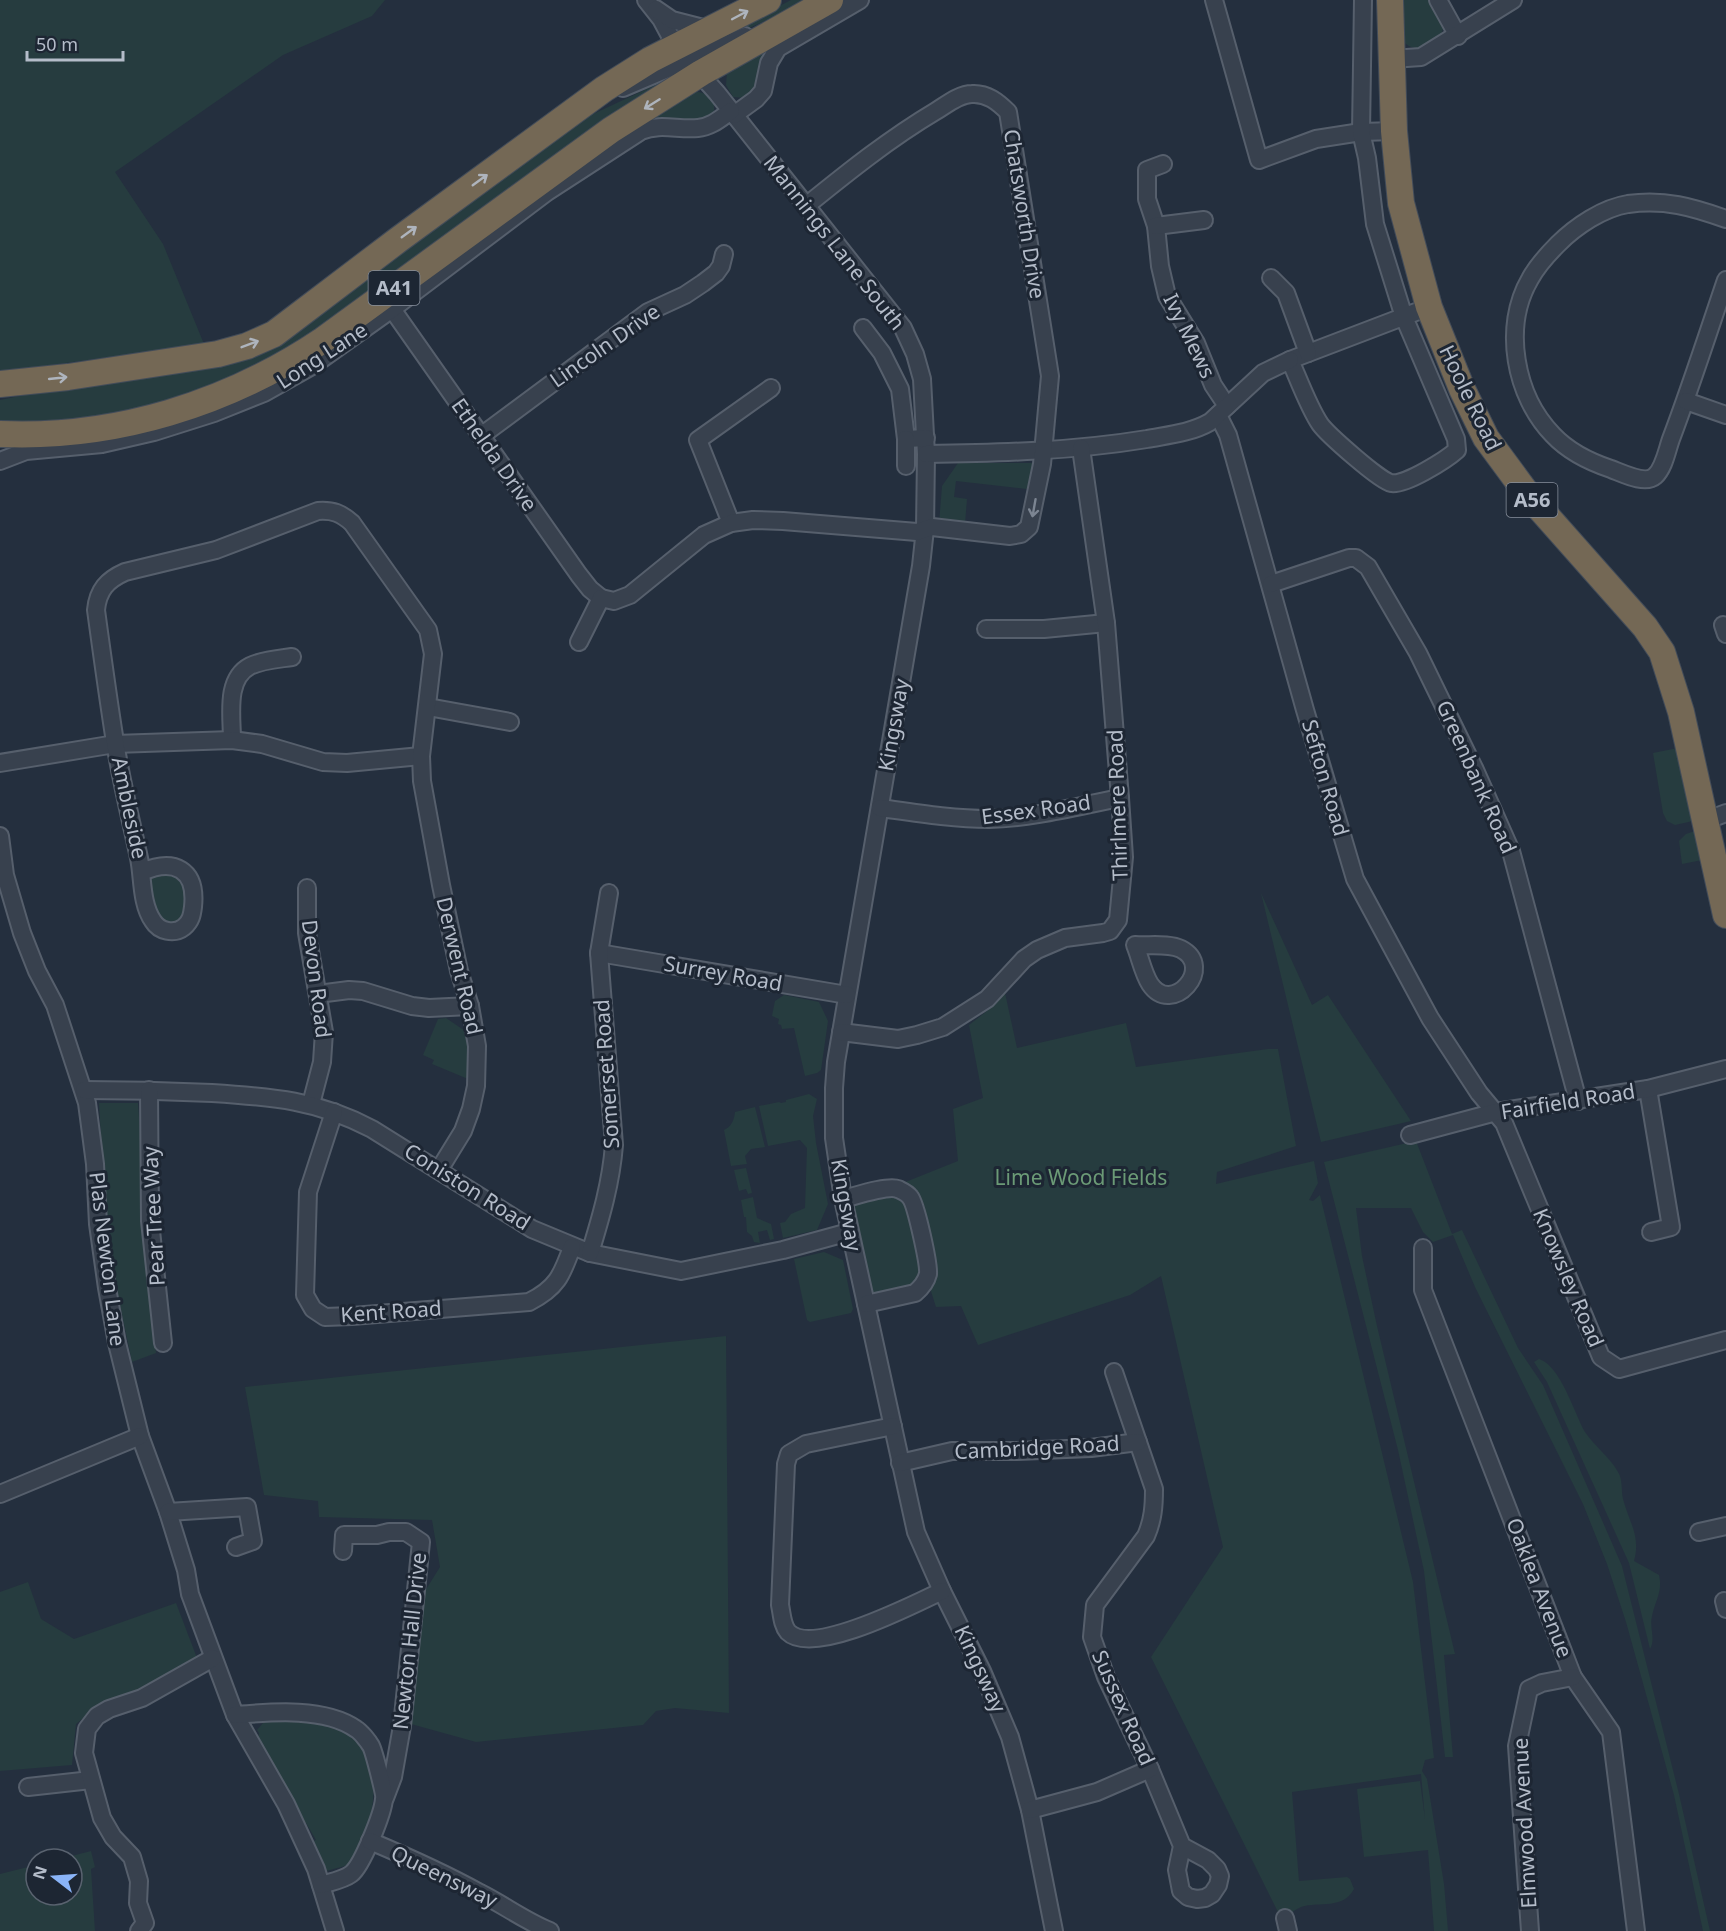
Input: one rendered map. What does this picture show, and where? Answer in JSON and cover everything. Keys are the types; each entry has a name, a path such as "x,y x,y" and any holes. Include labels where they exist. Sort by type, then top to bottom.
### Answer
{"highway":[{"name":"A41","path":"689,61 711,30 768,0"},
{"name":"Hoole Road","path":"1390,0 1394,131 1401,203 1429,307 1462,389 1486,438 1528,495 1645,627 1662,652 1716,817 1726,915"},
{"name":"A41","path":"0,384 218,354 274,334 577,108 641,66 689,61 828,1"},
{"name":"Long Lane","path":"0,434 56,434 98,430 147,419 198,404 292,361 611,130 689,61"}],"street":[{"name":"Long Lane","path":"0,461 26,451 102,444 154,432 214,413 264,393 312,366 547,192 641,130 651,126 699,129 756,99 763,91 772,55 778,48 860,0"},
{"path":"1214,0 1260,167 1316,139 1361,132 1394,131"},
{"name":"Hoole Road","path":"1290,360 1320,424 1380,477 1391,483 1403,482 1457,450 1456,439 1404,317 1375,224 1367,158 1361,132 1363,0"},
{"path":"1438,0 1458,36"},
{"path":"1392,59 1421,57 1513,0"},
{"path":"647,1 672,20 711,30"},
{"name":"Mannings Lane South","path":"647,1 689,61 733,113 903,328 915,354 922,379 926,446"},
{"name":"Chatsworth Drive","path":"806,206 903,130 958,98 970,93 983,95 999,102 1008,112 1050,376 1043,451 1032,519 1025,532 1010,536 924,528"},
{"name":"Ivy Mews","path":"1163,164 1147,170 1147,199 1155,226 1160,266 1167,296 1196,342 1223,411"},
{"path":"1726,219 1689,206 1666,202 1628,204 1612,209 1579,226 1562,240 1535,271 1521,299 1515,333 1515,357 1527,396 1544,424 1563,444 1588,460 1633,476 1651,479 1661,466 1686,401 1726,280"},
{"path":"1155,226 1204,220"},
{"name":"Lincoln Drive","path":"481,436 648,312 685,295 709,278 721,266 724,254"},
{"path":"1270,278 1286,293 1308,353"},
{"path":"906,439 926,446 1043,451 1127,442 1178,433 1201,427 1223,411 1263,373 1290,360 1429,307"},
{"name":"Ethelda Drive","path":"392,309 579,575 601,598"},
{"path":"872,332 900,389 906,439 906,466"},
{"path":"731,523 698,440 771,388"},
{"path":"1686,401 1726,415"},
{"name":"Sefton Road","path":"1223,411 1355,879 1430,1018 1479,1094 1496,1112"},
{"name":"Kingsway","path":"926,446 924,528 919,584 836,1062 834,1138 849,1232 916,1532 942,1591 982,1671 1010,1737 1030,1810 1054,1931"},
{"name":"Thirlmere Road","path":"1081,448 1106,623 1124,857 1118,920 1110,931"},
{"name":"Ambleside","path":"142,872 115,744 96,610 97,598 103,586 112,577 216,550 318,511 331,510 342,514 352,523 428,630 433,654 428,707"},
{"path":"579,642 601,598 614,601 630,595 704,535 731,523 753,520 917,532 924,528"},
{"name":"Greenbank Road","path":"1270,584 1349,558 1356,558 1368,567 1418,653 1475,770 1511,851 1578,1101"},
{"path":"986,629 1044,629 1106,623"},
{"path":"232,740 232,688 238,675 251,666 292,658"},
{"path":"428,707 510,722"},
{"name":"Derwent Road","path":"428,707 422,756 422,781 439,875 459,971 470,1006 477,1046 476,1086 471,1109 463,1131 439,1170"},
{"path":"0,763 115,744 232,740 262,744 323,762 347,764 422,756"},
{"name":"Essex Road","path":"880,808 961,818 991,819 1018,817 1120,798"},
{"name":"Plas Newton Lane","path":"0,836 3,876 37,971 55,1005 84,1090 95,1164 98,1224 107,1288 117,1343 140,1436 168,1512 186,1570 190,1594 235,1715 286,1804 321,1885 335,1931"},
{"name":"Devon Road","path":"307,888 307,933 324,1023 324,1048 311,1104"},
{"name":"Somerset Road","path":"590,1253 610,1183 614,1145 599,953 609,893"},
{"path":"841,1032 898,1039 942,1028 987,999 1024,959 1037,950 1065,938 1110,931 1136,945"},
{"name":"Surrey Road","path":"599,953 847,995"},
{"path":"318,994 349,990 363,991 412,1006 429,1008 470,1006"},
{"name":"Fairfield Road","path":"1410,1135 1496,1112 1648,1089 1726,1069"},
{"path":"1648,1089 1671,1227 1651,1232"},
{"name":"Coniston Road","path":"84,1090 149,1090 259,1095 311,1104 372,1129 532,1229 590,1253 681,1271 783,1250 849,1232"},
{"name":"Pear Tree Way","path":"149,1090 150,1221 163,1343"},
{"name":"Kent Road","path":"334,1112 308,1192 305,1237 305,1295 313,1309 325,1317 529,1302 543,1295 556,1284 565,1268 572,1247"},
{"name":"Knowsley Road","path":"1496,1112 1504,1123 1601,1358 1618,1368 1726,1340"},
{"path":"843,1199 893,1187 905,1192 912,1199 924,1246 928,1274 919,1291 866,1304"},
{"name":"Oaklea Avenue","path":"1423,1248 1423,1290 1573,1677 1611,1732 1636,1931"},
{"name":"Sussex Road","path":"1114,1372 1154,1489 1154,1508 1146,1536 1095,1605 1092,1637 1106,1677 1150,1769 1182,1846"},
{"path":"893,1426 806,1444 789,1454 786,1464 780,1605 784,1625 788,1631 802,1639 826,1636 860,1628 942,1591"},
{"path":"0,1494 140,1436"},
{"name":"Cambridge Road","path":"900,1463 952,1451 1091,1448 1138,1442"},
{"path":"168,1512 247,1508 253,1541 236,1546"},
{"path":"1699,1532 1726,1526"},
{"name":"Newton Hall Drive","path":"343,1551 344,1534 377,1535 406,1532 421,1542 402,1726 393,1777 385,1798"},
{"path":"139,1931 145,1923 138,1903 139,1881 132,1857 113,1837 102,1818 84,1753 87,1729 97,1716 109,1709 142,1698 213,1658"},
{"name":"Elmwood Avenue","path":"1530,1931 1517,1746 1529,1689 1542,1683 1573,1677"},
{"path":"235,1715 267,1712 316,1714 338,1720 357,1729 371,1745 385,1798 370,1841 358,1867 351,1874 321,1885"},
{"path":"1030,1810 1097,1792 1150,1769"},
{"path":"28,1787 91,1780"},
{"name":"Queensway","path":"370,1841 433,1868 493,1899 531,1924 550,1931"}],"green space":[{"path":"0,0 385,0 372,16 283,55 115,172 163,244 204,344 0,372"},
{"path":"791,0 813,0 733,35 731,31"},
{"path":"1402,0 1431,0 1444,19 1440,35 1426,47 1414,48 1403,41"},
{"path":"769,45 757,91 745,98 733,97 726,85 727,72"},
{"path":"668,81 298,350 138,417 0,425 0,400 39,392 198,369 467,202 576,122"},
{"path":"699,92 714,100 714,111 708,117 695,121 657,119 640,126 689,93"},
{"path":"958,463 1033,463 1035,477 1032,497 1027,497 1027,489 956,481 954,497 967,499 965,524 939,524 942,486"},
{"path":"1678,748 1693,821 1675,825 1667,821 1663,813 1653,753"},
{"path":"1695,831 1702,860 1682,864 1679,841 1686,834"},
{"path":"184,871 191,919 162,930 142,872"},
{"path":"1261,893 1312,1005 1328,995 1411,1121 1321,1142"},
{"name":"Lime Wood Fields","path":"1005,993 1017,1048 1126,1023 1136,1067 1278,1049 1296,1146 1217,1172 1216,1184 1314,1161 1318,1183 1309,1200 1313,1201 1320,1195 1413,1582 1434,1758 1425,1760 1422,1771 1427,1779 1444,1884 1448,1931 1434,1931 1428,1850 1364,1857 1357,1789 1420,1781 1425,1819 1421,1774 1292,1792 1299,1881 1347,1877 1354,1889 1344,1900 1301,1907 1285,1918 1281,1918 1151,1657 1223,1547 1161,1276 1130,1295 978,1345 961,1306 936,1307 927,1279 924,1284 866,1304 843,1199 893,1187 958,1161 953,1109 983,1098 969,1025"},
{"path":"784,995 819,1002 828,1021 821,1070 817,1073 805,1076 794,1028 782,1029 778,1024 779,1019 772,1016 775,1001"},
{"path":"446,1018 468,1033 468,1079 432,1064 434,1060 423,1055 438,1019"},
{"path":"809,1094 817,1099 813,1116 828,1204 817,1230 783,1238 780,1223 785,1222 791,1214 805,1208 807,1148 800,1140 768,1146 759,1106 786,1102 786,1100"},
{"path":"99,1103 138,1103 156,1353 132,1362 107,1244"},
{"path":"755,1107 765,1147 751,1149 745,1156 747,1164 731,1166 724,1130 729,1127 735,1112"},
{"path":"1416,1141 1452,1234 1462,1230 1518,1348 1543,1385 1622,1566 1679,1794 1710,1931 1703,1931 1674,1795 1626,1622 1607,1564 1583,1504 1475,1287 1453,1235 1433,1242 1423,1232 1411,1208 1356,1208 1362,1256 1377,1326 1455,1654 1444,1655 1453,1757 1445,1757 1424,1571 1398,1450 1324,1162"},
{"path":"746,1168 752,1193 748,1194 746,1189 739,1191 734,1170"},
{"path":"753,1197 757,1218 771,1224 774,1239 770,1240 767,1230 758,1232 760,1243 754,1242 752,1236 747,1232 741,1200"},
{"path":"824,1252 843,1260 853,1309 851,1313 810,1322 807,1320 794,1259"},
{"path":"726,1336 729,1713 675,1708 656,1711 643,1725 476,1742 411,1724 425,1591 440,1567 432,1520 319,1517 318,1501 264,1495 245,1387"},
{"path":"1539,1359 1547,1363 1554,1371 1585,1432 1611,1461 1620,1475 1623,1499 1635,1536 1634,1561 1659,1575 1660,1586 1651,1620 1652,1645 1650,1649 1629,1563 1547,1382 1534,1362"},
{"path":"28,1582 41,1619 74,1639 176,1603 197,1658 138,1694 104,1701 76,1724 72,1765 0,1771 0,1592"},
{"path":"268,1717 307,1719 337,1724 356,1738 364,1749 373,1776 373,1804 361,1847 348,1865 327,1871 319,1863 311,1842 316,1840 306,1823 302,1824 258,1740 257,1730"},
{"path":"91,1851 95,1867 91,1869 95,1931 0,1931 0,1874 24,1868 24,1907 84,1907 84,1853"}]}
